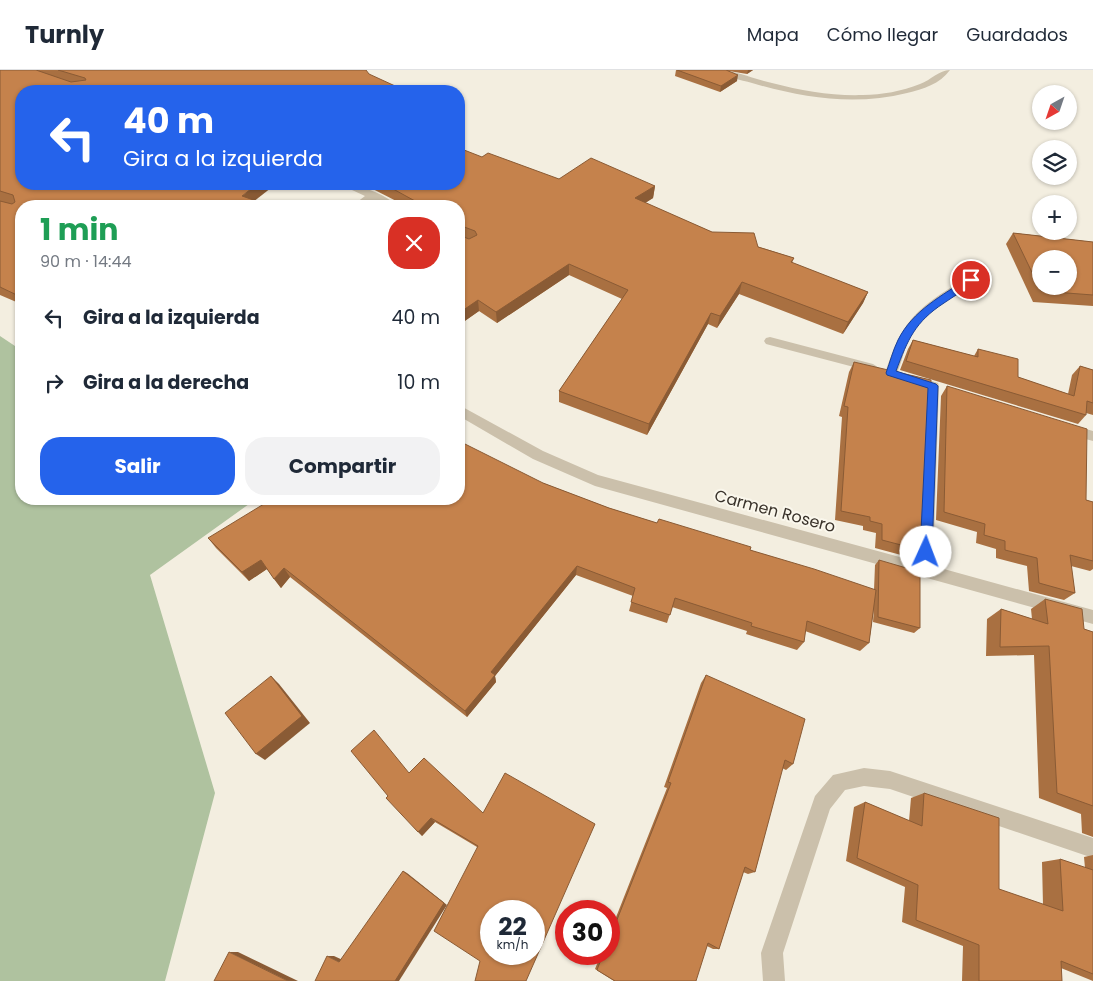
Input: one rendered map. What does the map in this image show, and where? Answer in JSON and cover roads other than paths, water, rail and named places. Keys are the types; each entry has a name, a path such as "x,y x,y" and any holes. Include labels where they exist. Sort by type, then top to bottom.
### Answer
{"street":[{"path":"720,70 784,89 828,97 864,99 895,95 930,83 946,70"},
{"path":"358,190 381,200"},
{"path":"367,200 373,196"},
{"path":"891,373 903,340 912,324 926,311 971,280"},
{"path":"770,341 891,373 938,388 925,570"},
{"name":"Carmen Rosero","path":"465,413 538,456 595,480 1093,617"},
{"path":"1055,425 1093,436"},
{"path":"774,981 772,953 822,803 840,782 864,777 890,780 1093,848"}]}
